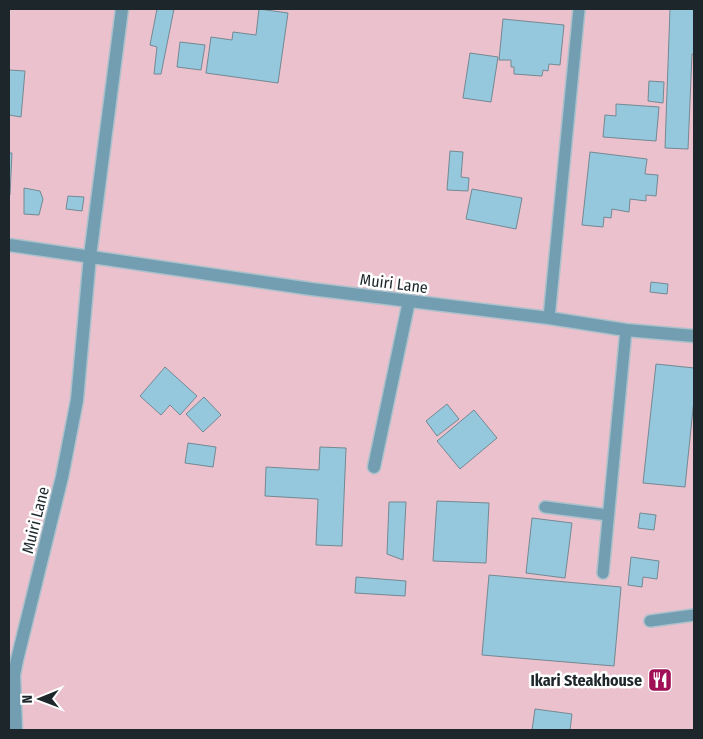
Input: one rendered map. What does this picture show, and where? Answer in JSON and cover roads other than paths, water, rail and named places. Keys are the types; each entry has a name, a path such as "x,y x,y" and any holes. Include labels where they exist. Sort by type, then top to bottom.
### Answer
{"street":[{"name":"Muiri Lane","path":"16,730 14,675 62,478 77,400 90,256 122,9"},
{"name":"Muiri Lane","path":"9,245 311,289 549,318 626,330 694,336"},
{"path":"374,467 409,301"}],"lane":[{"path":"549,318 579,9"},
{"path":"603,573 626,330"},
{"path":"545,507 608,515"},
{"path":"650,621 694,615"}],"place":[{"name":"Ikari Steakhouse","path":"660,680"}]}
